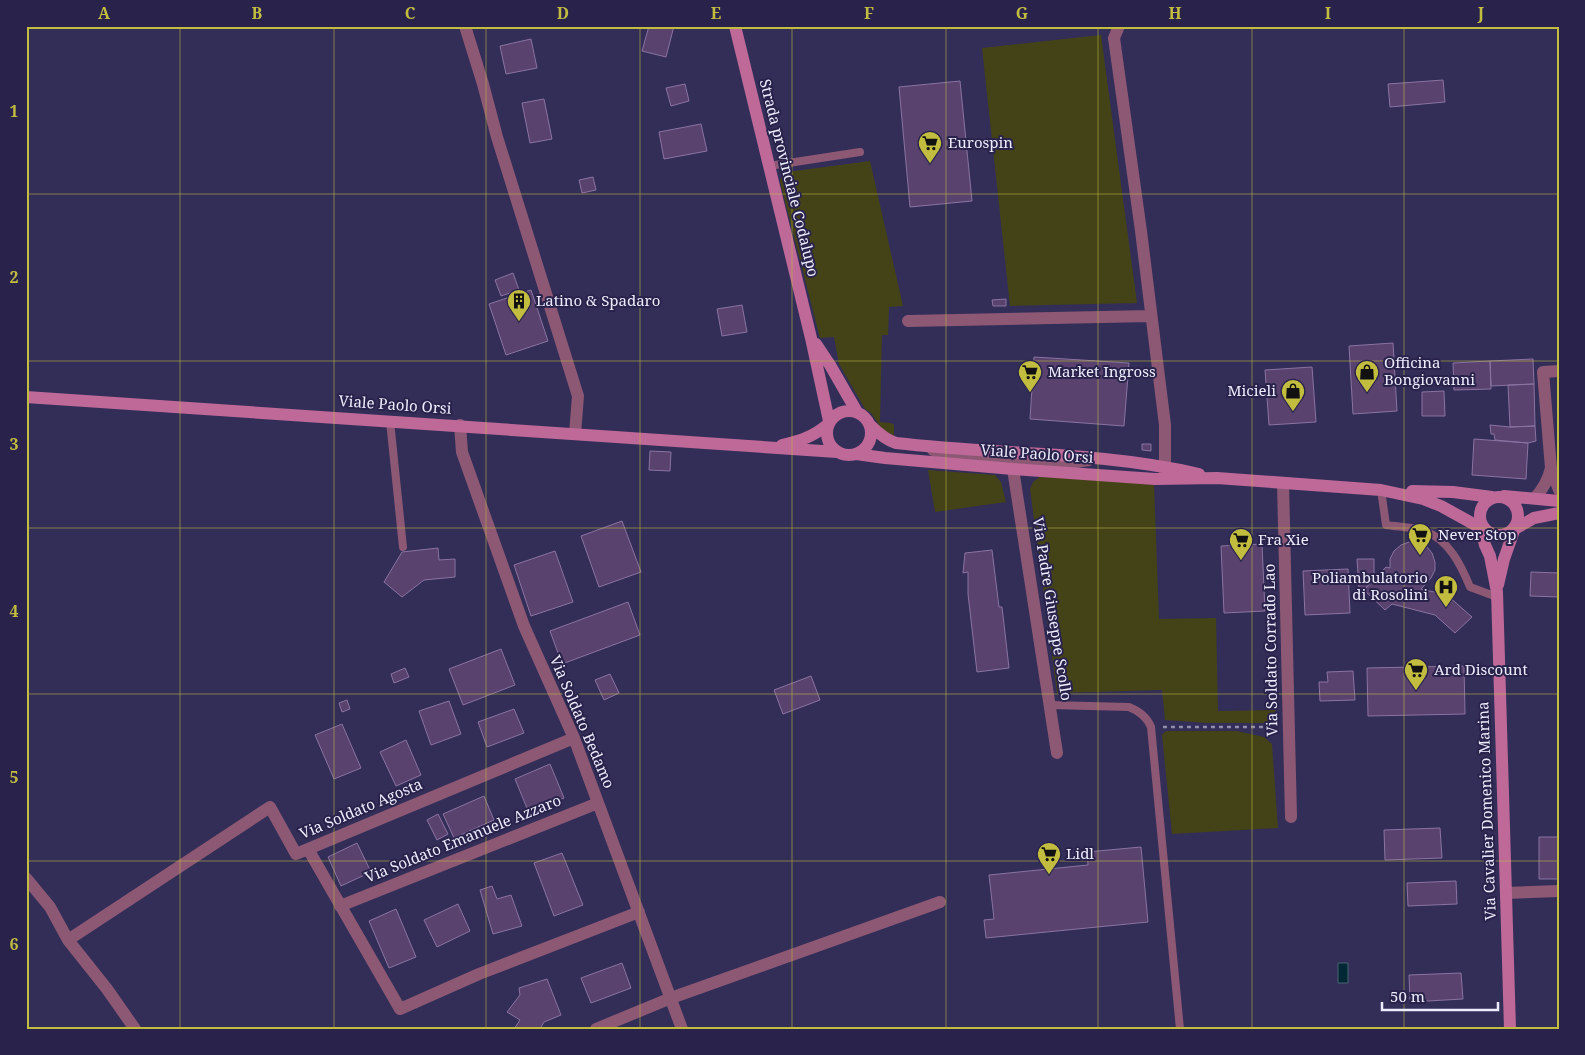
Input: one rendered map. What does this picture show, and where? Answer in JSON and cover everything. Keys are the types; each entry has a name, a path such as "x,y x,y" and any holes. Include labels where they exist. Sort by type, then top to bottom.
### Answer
{"main road":[{"name":"Strada provinciale Codalupo","path":"735,26 811,338 828,423"},
{"path":"811,338 830,365 857,412"},
{"name":"Viale Paolo Orsi","path":"26,397 460,425 762,448"},
{"path":"850,410 857,412 865,417 870,425 871,434 869,442 864,449 856,454 846,455 837,452 762,448 803,440 817,434 834,415 842,411 850,410"},
{"path":"828,423 827,440 837,452"},
{"name":"Viale Paolo Orsi","path":"870,425 891,442 1164,466 1217,478"},
{"name":"Viale Paolo Orsi","path":"856,454 1014,469 1165,480 1217,478 1386,490"},
{"path":"1386,490 1453,492 1496,497 1559,500"},
{"path":"1386,490 1423,499 1441,506 1500,535 1534,518 1559,513"},
{"path":"1485,545 1482,505 1496,497 1511,501 1515,505 1518,516 1504,559 1497,595"},
{"path":"1457,514 1485,545 1490,556 1497,595"},
{"name":"Via Cavalier Domenico Marina","path":"1497,595 1510,1029"}],"street":[{"path":"465,26 497,137 578,396 575,434"},
{"path":"1119,26 1114,38 1141,231 1164,426 1165,480"},
{"path":"908,321 1150,316"},
{"path":"1535,498 1543,489 1548,479 1550,468 1543,372 1559,371"},
{"name":"Via Soldato Bedamo","path":"460,425 462,452 524,626 574,738 682,1029"},
{"path":"919,445 951,455 1004,461 1014,469 1020,462 1028,460 1069,463 1095,459"},
{"path":"1550,468 1559,490"},
{"name":"Via Padre Giuseppe Scollo","path":"1014,469 1057,753"},
{"name":"Via Soldato Corrado Lao","path":"1283,483 1291,817"},
{"name":"Via Soldato Agosta","path":"68,940 270,808 296,854 574,738"},
{"name":"Via Soldato Emanuele Azzaro","path":"340,906 598,803"},
{"path":"308,849 400,1009 479,974 639,912"},
{"path":"26,878 50,907 68,940 107,989 135,1029"},
{"path":"1506,893 1559,891"},
{"path":"596,1029 671,998 940,902"}],"lane":[{"path":"769,166 860,152"},
{"path":"390,421 403,546"},
{"path":"1386,490 1386,525 1425,531 1436,537 1451,551 1461,565 1470,587 1497,595"},
{"path":"1050,705 1129,706 1139,711 1149,722 1180,1029"}],"path":[{"path":"1151,727 1289,728"}],"shaded area":[{"path":"1101,35 1137,303 1010,306 982,48"},
{"path":"870,161 903,306 889,307 888,335 882,335 880,422 894,425 894,436 882,429 871,413 865,409 839,364 834,337 820,338 780,182 787,172"},
{"path":"928,470 995,475 1001,482 1006,502 935,512"},
{"path":"1041,476 1154,484 1159,619 1216,618 1218,711 1276,710 1268,723 1208,723 1165,720 1162,690 1057,693 1030,489 1033,482"},
{"path":"1166,731 1237,731 1264,737 1272,744 1278,828 1172,834 1162,735"}],"water":[{"path":"1338,963 1348,963 1348,983 1338,983"}],"building":[{"path":"649,26 674,26 666,57 642,51"},
{"path":"531,39 537,68 506,74 500,46"},
{"path":"1443,80 1445,102 1390,107 1388,84"},
{"path":"960,81 972,201 910,207 899,87"},
{"path":"685,84 689,101 671,106 666,88"},
{"path":"544,99 552,139 530,143 522,103"},
{"path":"701,124 707,151 664,159 659,132"},
{"path":"593,177 596,190 582,193 579,180"},
{"path":"513,273 519,290 501,296 495,280"},
{"name":"Latino & Spadaro","path":"531,290 548,341 506,355 489,304"},
{"path":"1006,299 1006,306 993,306 992,300"},
{"path":"742,305 747,332 722,336 717,309"},
{"path":"1393,343 1397,411 1353,414 1349,346"},
{"path":"1034,357 1129,363 1124,426 1030,419"},
{"path":"1533,359 1534,384 1491,386 1490,361"},
{"path":"1490,361 1491,389 1454,390 1453,363"},
{"path":"1312,367 1316,422 1269,425 1265,370"},
{"path":"1534,384 1535,426 1510,427 1508,385"},
{"path":"1444,391 1445,416 1422,416 1422,392"},
{"path":"1490,425 1510,427 1535,426 1536,441 1528,443 1495,440 1494,434 1491,434"},
{"path":"1474,439 1528,443 1526,479 1472,475"},
{"path":"1142,444 1151,444 1151,451 1142,450"},
{"path":"650,451 671,452 670,471 649,470"},
{"path":"622,521 641,572 599,587 581,536"},
{"path":"1409,542 1426,546 1432,553 1435,562 1435,570 1431,578 1421,589 1447,595 1472,617 1455,633 1435,615 1392,604 1385,610 1364,590 1386,567 1390,568 1390,559 1394,551 1401,545"},
{"path":"1262,544 1265,611 1224,613 1221,546"},
{"path":"438,548 439,560 455,559 455,577 424,580 402,597 384,582 402,552"},
{"path":"992,550 999,607 1002,607 1009,668 977,672 968,594 968,572 963,573 965,553"},
{"path":"555,551 573,602 531,616 514,565"},
{"path":"1357,559 1374,559 1374,579 1364,590 1359,589"},
{"path":"1348,569 1350,613 1305,615 1303,571"},
{"path":"1531,572 1559,573 1559,597 1530,596"},
{"path":"628,602 640,635 562,664 550,631"},
{"path":"501,649 515,685 463,705 449,669"},
{"name":"Ard Discount","path":"1464,666 1465,714 1368,716 1367,668"},
{"path":"405,668 409,677 394,683 391,674"},
{"path":"1353,671 1355,700 1320,701 1319,682 1328,682 1327,672"},
{"path":"610,674 619,693 604,700 595,680"},
{"path":"811,676 820,700 783,714 774,690"},
{"path":"347,700 350,709 342,712 339,703"},
{"path":"449,701 461,734 431,745 419,711"},
{"path":"514,709 524,733 487,747 478,722"},
{"path":"342,724 361,768 334,779 315,735"},
{"path":"406,740 421,775 396,786 380,752"},
{"path":"550,764 564,798 529,813 515,779"},
{"path":"484,796 494,820 454,838 443,814"},
{"path":"438,814 448,834 437,840 427,820"},
{"path":"1440,828 1442,858 1385,860 1384,830"},
{"path":"1539,837 1559,837 1559,879 1539,879"},
{"path":"357,843 371,872 341,886 328,857"},
{"path":"1141,847 1148,922 986,938 984,920 994,919 989,875 1088,865 1087,852"},
{"path":"562,853 583,905 554,916 534,863"},
{"path":"1456,881 1457,904 1408,906 1407,883"},
{"path":"492,886 497,899 511,895 522,926 493,934 480,890"},
{"path":"458,904 470,931 437,947 424,920"},
{"path":"396,909 416,957 389,968 369,921"},
{"path":"622,963 631,988 591,1003 581,978"},
{"path":"1461,973 1463,999 1410,1002 1409,975"},
{"path":"547,979 561,1015 544,1022 540,1029 514,1029 520,1020 507,1012 520,995 519,988"}],"place":[{"name":"Eurospin","path":"930,164"},
{"name":"Latino & Spadaro","path":"519,322"},
{"name":"Market Ingross","path":"1030,393"},
{"name":"Officina Bongiovanni","path":"1367,393"},
{"name":"Micieli","path":"1293,412"},
{"name":"Never Stop","path":"1420,556"},
{"name":"Fra Xie","path":"1241,561"},
{"name":"Poliambulatorio di Rosolini","path":"1446,608"},
{"name":"Ard Discount","path":"1416,691"},
{"name":"Lidl","path":"1049,875"}]}
